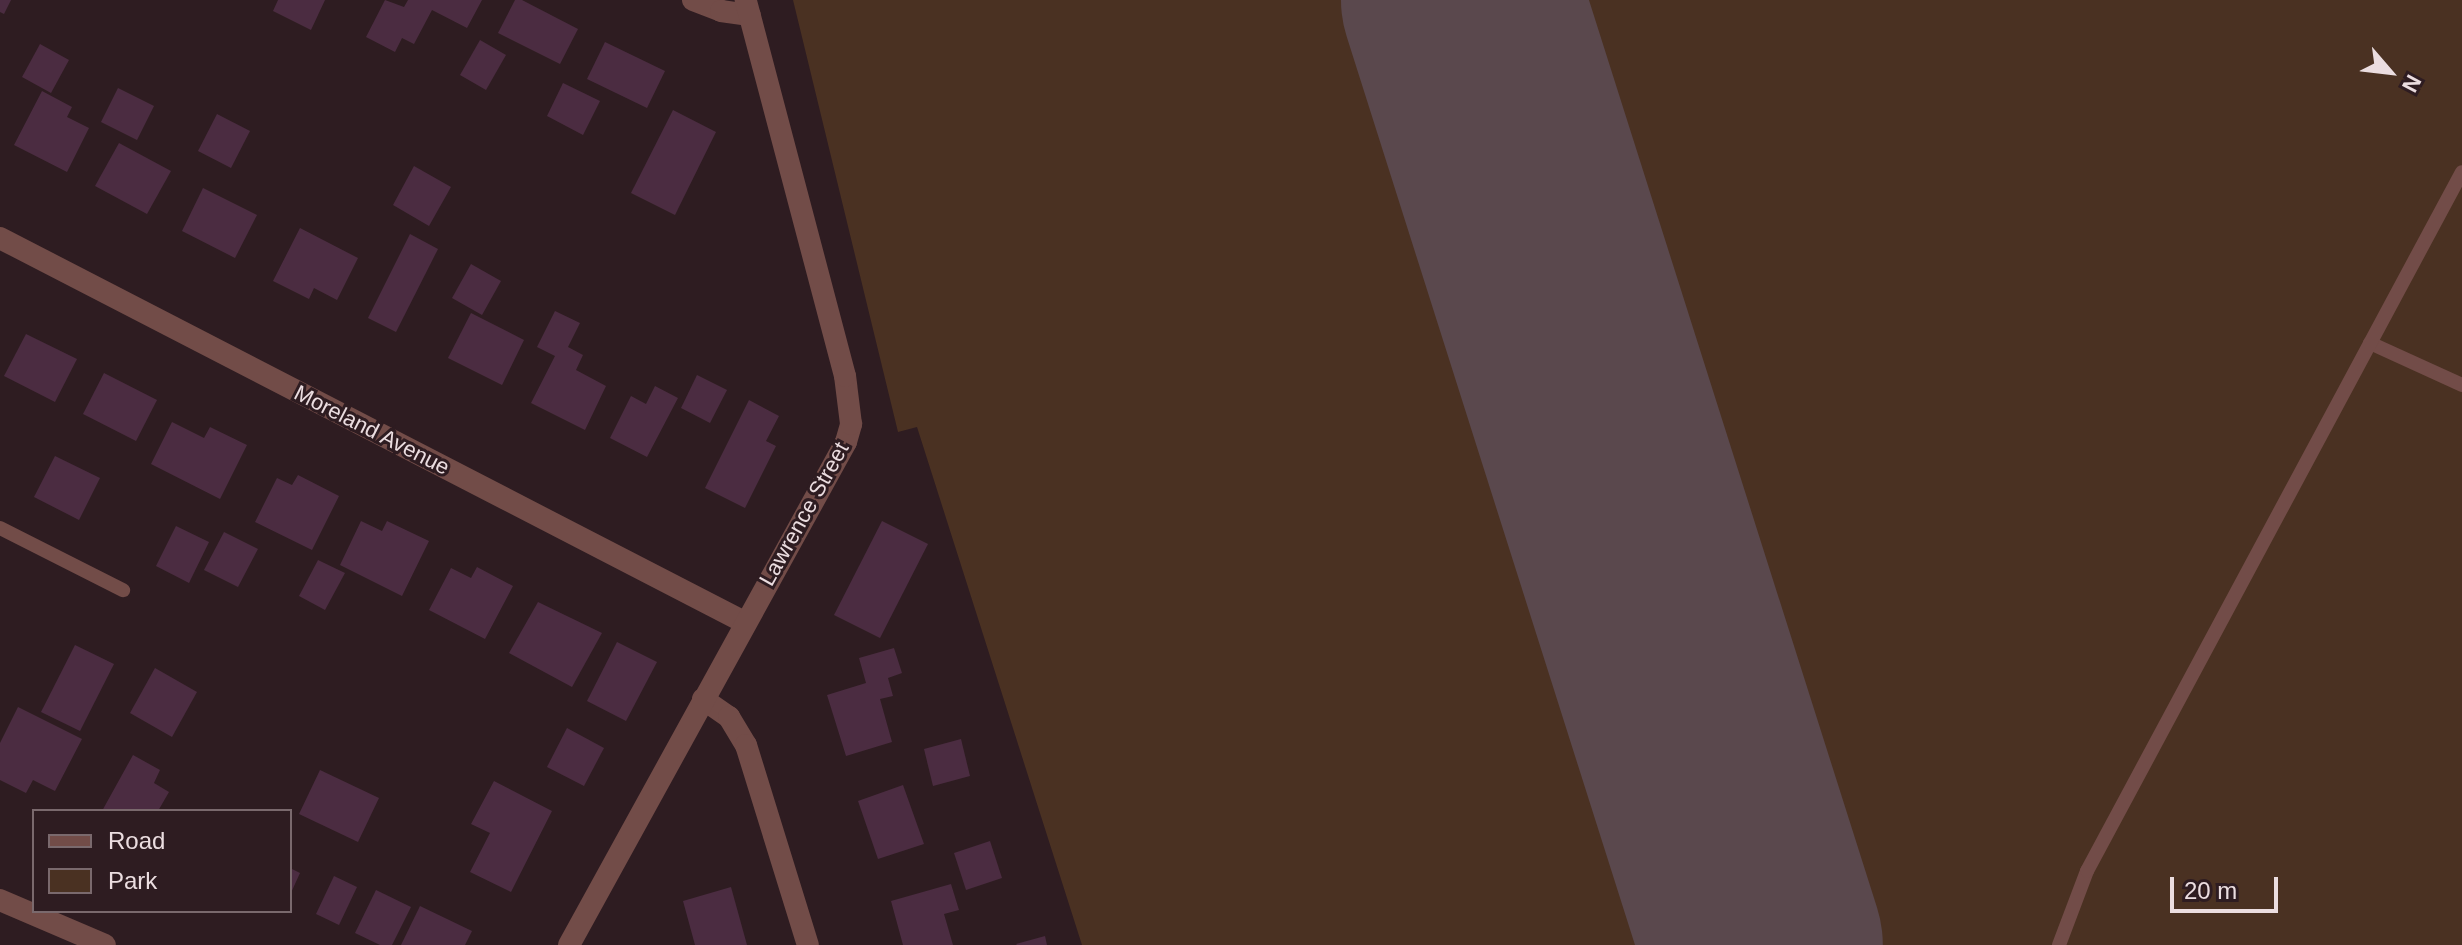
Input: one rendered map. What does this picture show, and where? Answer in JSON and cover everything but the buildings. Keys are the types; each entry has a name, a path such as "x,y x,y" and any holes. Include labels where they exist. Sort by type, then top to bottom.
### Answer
{"street":[{"path":"693,0 721,11 748,8"},
{"name":"Lawrence Street","path":"569,945 744,622 846,442 851,411 748,8"},
{"name":"Moreland Avenue","path":"0,238 744,622"},
{"path":"703,699 729,717 746,745 808,945"},
{"path":"0,900 55,936 105,945"}],"lane":[{"path":"2059,945 2087,871 2462,172"},
{"path":"2370,343 2462,385"},
{"path":"0,528 123,590"}],"green space":[{"path":"793,0 1371,0 1672,945 1082,945 917,427 898,432"},
{"path":"1536,0 2462,0 2462,945 1832,945"}],"runway":[{"path":"1462,0 1762,945"}]}
